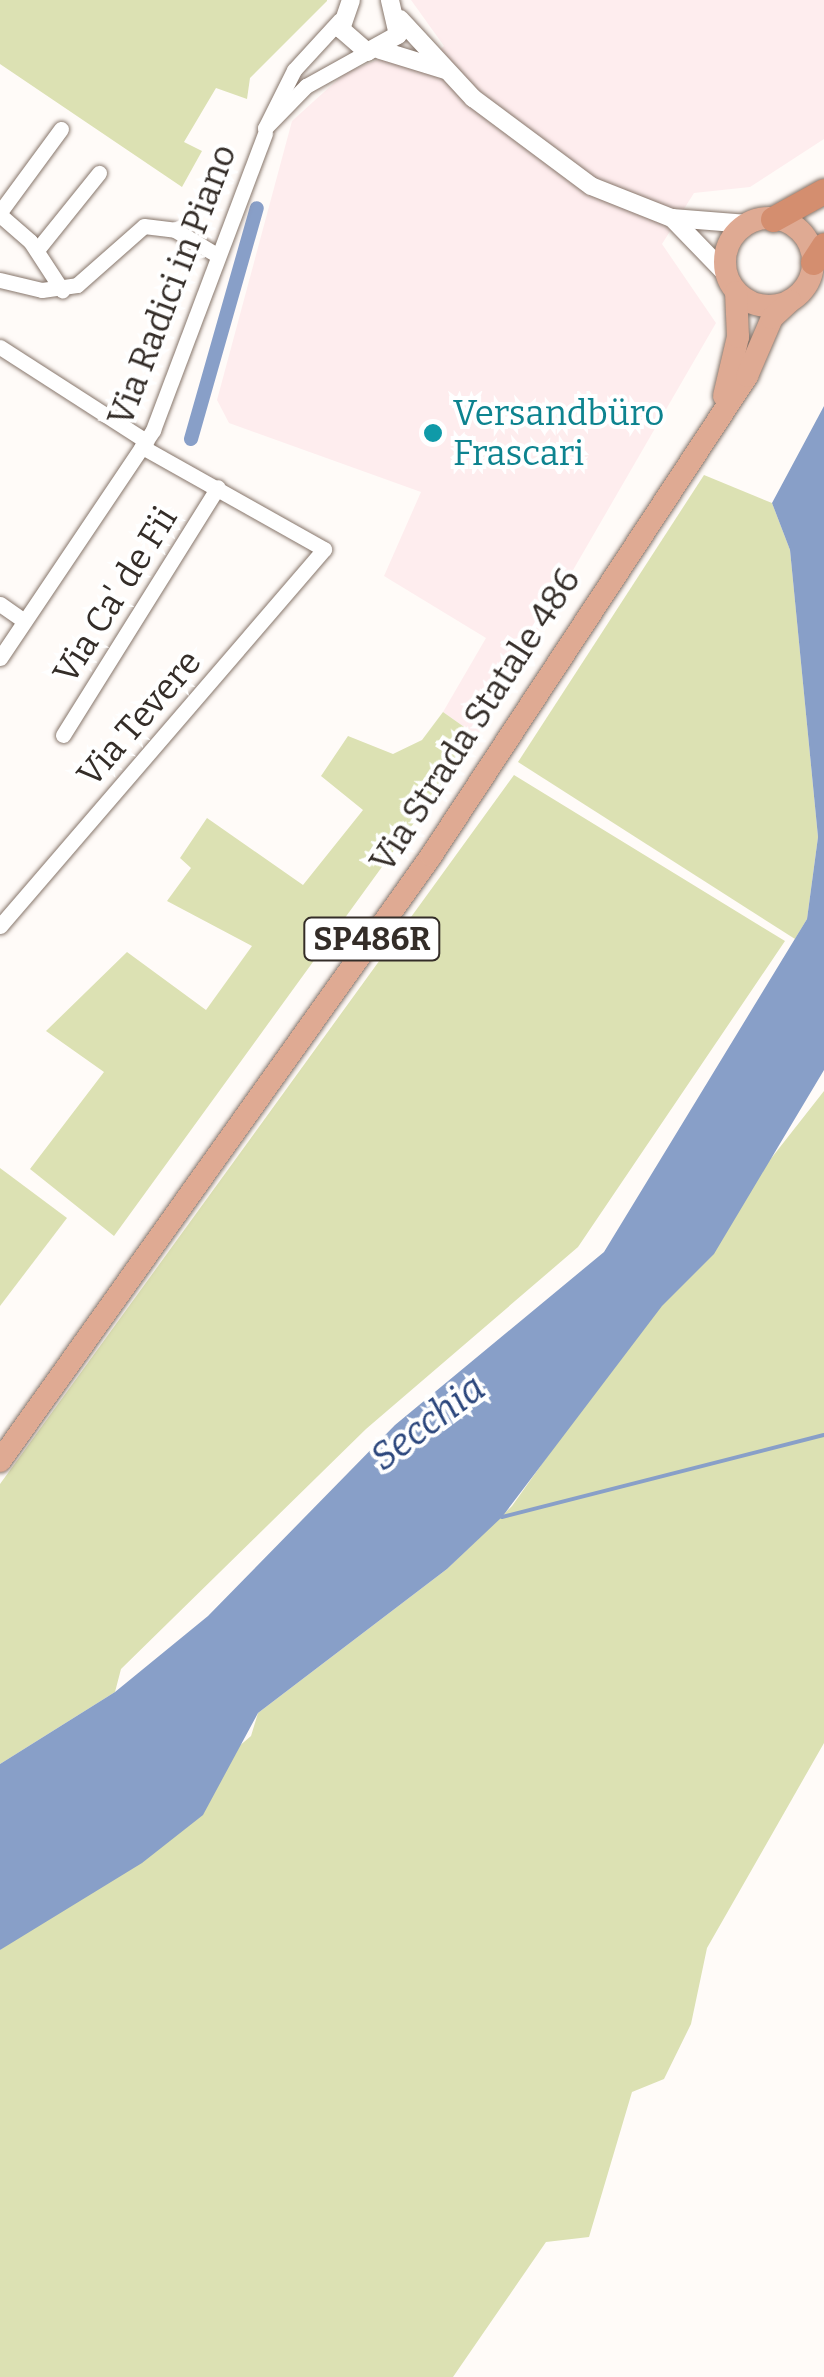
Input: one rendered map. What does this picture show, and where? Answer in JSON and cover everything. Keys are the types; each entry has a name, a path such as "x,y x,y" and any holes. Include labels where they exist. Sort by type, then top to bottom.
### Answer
{"highway":[{"path":"760,221 824,191"}],"main road":[{"name":"SP486R","path":"760,221 805,238 818,253 723,402 738,337 728,246 760,221"},
{"path":"731,284 762,306 790,301"},
{"name":"Via Strada Statale 486","path":"0,1462 431,856 723,402"}],"street":[{"path":"351,0 340,20 344,38 374,51 445,70"},
{"path":"374,51 394,41 395,7"},
{"path":"395,7 445,70 514,133 591,186 672,218 760,221"},
{"name":"Via Radici in Piano","path":"0,658 144,444 265,133 294,70 340,20"},
{"name":"Via Radici in Piano","path":"265,133 306,86 374,51"},
{"path":"61,129 0,214 37,250 62,290"},
{"path":"37,250 99,173"},
{"path":"672,218 731,284"},
{"path":"0,280 62,290 144,226 174,230 217,255"},
{"name":"Via Ca' de Fii","path":"0,347 144,444 324,549"},
{"name":"Via Ca' de Fii","path":"63,735 218,487"},
{"name":"Via Tevere","path":"0,926 324,549"},
{"path":"0,604 24,621"}],"shaded area":[{"path":"411,0 824,0 824,139 750,187 694,193 662,244 716,323 477,736 443,712 486,638 384,576 421,492 229,423 217,400 292,121 345,73 382,58 417,71 444,46"}],"green space":[{"path":"0,0 327,1 250,78 247,99 216,88 184,142 202,151 182,187 0,64"},
{"path":"704,475 772,503 790,550 818,837 807,919 795,939 518,762"},
{"path":"443,712 477,736 114,1236 30,1169 104,1072 46,1031 127,952 206,1010 252,946 167,901 191,868 180,858 207,818 303,885 363,810 321,776 348,736 393,754 422,740"},
{"path":"514,775 785,941 578,1247 366,1429 121,1669 115,1692 0,1764 0,1484"},
{"path":"824,1091 824,1743 707,1948 691,2024 664,2079 632,2092 589,2237 546,2242 453,2377 0,2377 0,1950 251,1736 258,1713 447,1569 512,1506 648,1315"},
{"path":"0,1168 67,1218 0,1306"}],"water":[{"name":"Secchia","path":"824,406 824,1070 714,1254 662,1306 502,1517 447,1569 258,1713 203,1815 142,1863 0,1950 0,1764 115,1692 208,1616 395,1425 604,1252 807,919 818,837 790,550 772,503"}],"waterway":[{"path":"191,439 257,208"},
{"path":"502,1517 824,1435"}],"place":[{"name":"Versandbüro Frascari","path":"433,433"}]}
